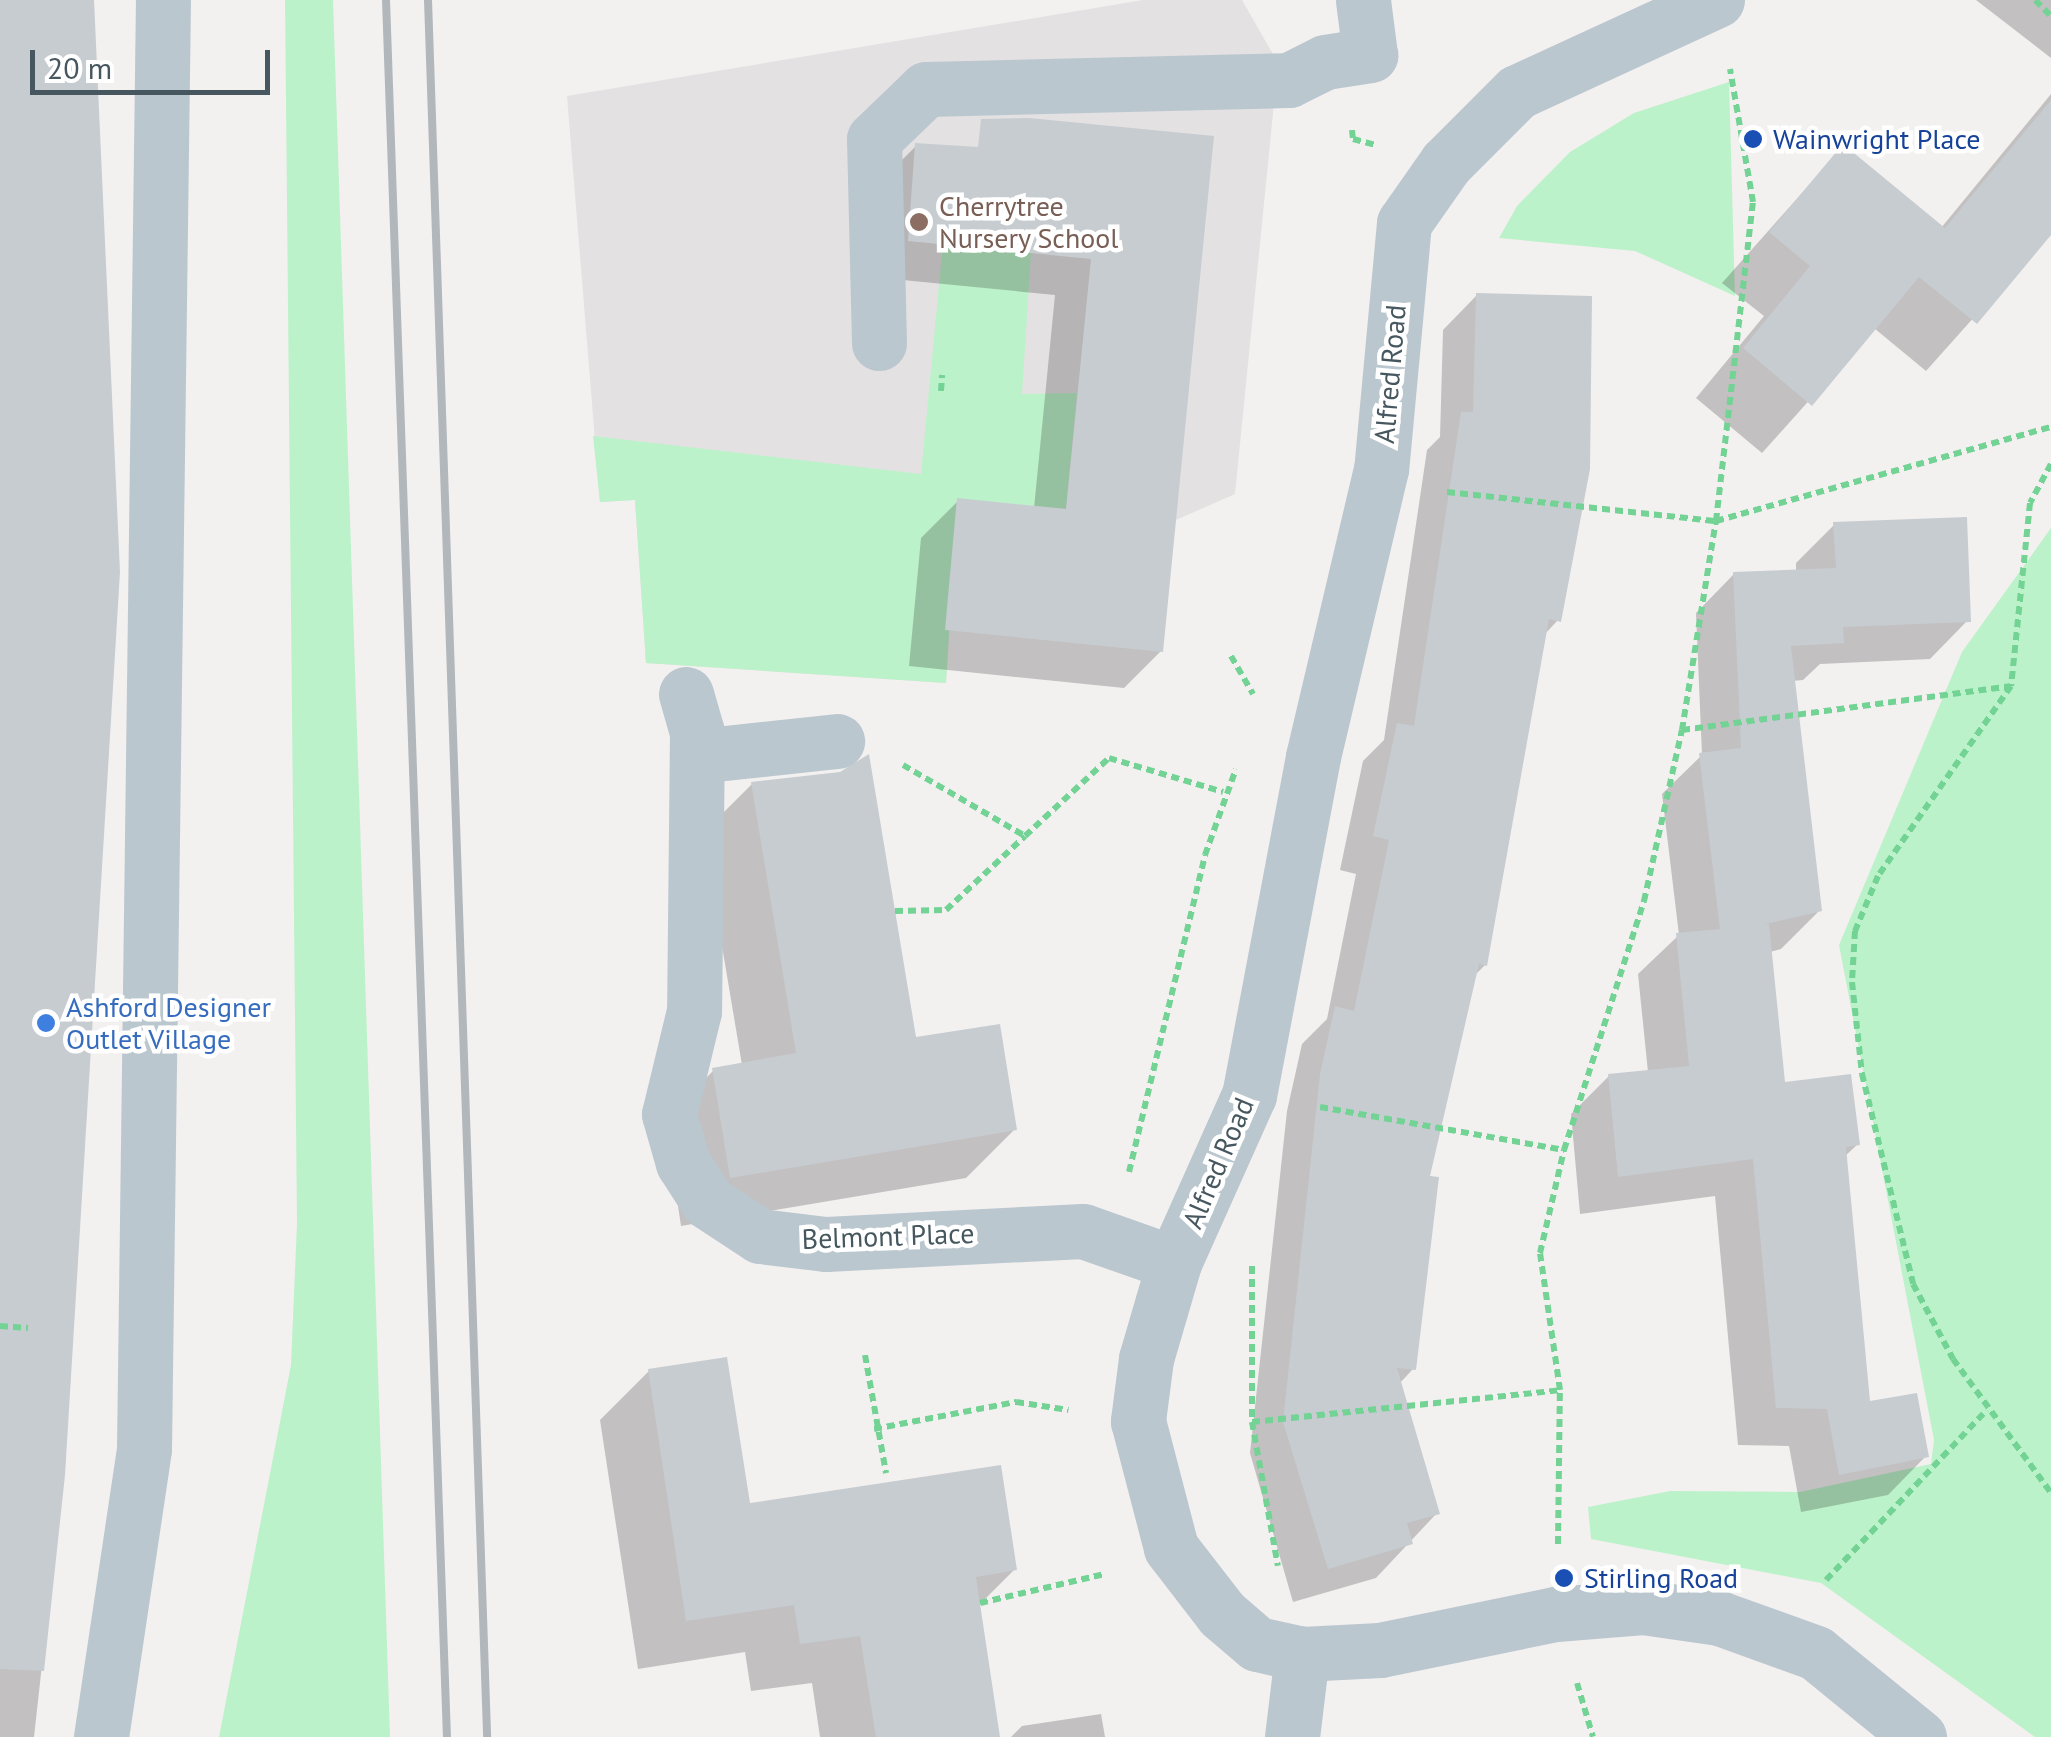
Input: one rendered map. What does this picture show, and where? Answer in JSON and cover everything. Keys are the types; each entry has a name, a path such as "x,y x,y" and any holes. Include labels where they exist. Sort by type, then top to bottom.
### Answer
{"street":[{"path":"101,1737 144,1449 163,0"},
{"path":"879,342 874,138 926,89 1289,80 1325,62 1370,56 1363,0"},
{"name":"Alfred Road","path":"1711,4 1517,92 1446,163 1404,223 1381,468 1314,757 1249,1095 1174,1263 1146,1359 1138,1421 1171,1548 1222,1614 1257,1644 1302,1654 1380,1650 1556,1614 1644,1608 1719,1618 1816,1653 1920,1737"},
{"name":"Belmont Place","path":"686,694 698,756 694,1010 669,1114 683,1164 708,1202 760,1236 826,1244 1083,1230 1174,1263"},
{"path":"698,756 838,741"},
{"path":"1292,1737 1302,1654"}],"path":[{"path":"2035,0 2051,16"},
{"path":"1556,1614 1560,1390 1540,1253 1564,1150 1644,900 1682,730 1716,521 1753,202 1727,50 1711,4"},
{"path":"1443,492 1716,521 2051,427"},
{"path":"2051,464 2030,504 2011,686 1878,876 1855,931 1852,982 1862,1074 1914,1284 1987,1410 2051,1493"},
{"path":"1682,730 2011,686"},
{"path":"838,741 870,745 1025,836"},
{"path":"895,911 946,910 1109,758 1223,792"},
{"path":"1083,1230 1131,1169 1223,792 1240,762"},
{"path":"1249,1095 1564,1150"},
{"path":"0,1326 28,1328"},
{"path":"865,1355 874,1429 886,1473"},
{"path":"1302,1654 1252,1422 1560,1390"},
{"path":"874,1429 1016,1402 1138,1421"},
{"path":"1772,1637 1987,1410"},
{"path":"980,1604 1079,1585 1171,1548"}],"shaded area":[{"name":"Cherrytree Nursery School","path":"1143,0 1242,0 1278,63 1235,494 1176,520 958,498 946,683 646,663 635,500 600,502 567,96"}],"green space":[{"path":"285,0 333,0 390,1737 219,1737 291,1365 297,1224"},
{"path":"1729,82 1735,296 1635,251 1499,238 1517,206 1570,152 1634,113"},
{"path":"943,243 1031,253 1022,394 1077,393 1066,509 957,499 946,683 646,663 635,500 600,502 593,436 921,474"},
{"path":"2051,528 2051,1737 2035,1737 1821,1583 1591,1539 1588,1507 1670,1491 1800,1492 1931,1464 1934,1440 1839,945 1962,652"}],"building":[{"name":"Ashford Designer Outlet Village","path":"0,0 94,0 120,572 65,1475 44,1671 0,1669"},
{"path":"2051,100 2051,235 1977,324 1919,277 1812,406 1743,348 1810,266 1769,232 1843,144 1945,228"},
{"path":"1029,118 1214,136 1163,652 945,630 957,498 1066,509 1091,259 908,241 915,143 978,147 981,119"},
{"path":"1476,293 1592,296 1590,469 1561,622 1549,619 1487,966 1479,964 1430,1176 1439,1177 1416,1370 1397,1368 1440,1514 1407,1523 1413,1544 1328,1569 1283,1422 1320,1074 1335,1006 1354,1011 1389,840 1373,836 1397,723 1414,726 1461,412 1473,412"},
{"path":"1967,517 1971,622 1843,627 1844,643 1791,646 1822,911 1762,925 1769,924 1785,1082 1851,1074 1860,1145 1846,1147 1870,1401 1917,1393 1929,1457 1839,1475 1827,1409 1776,1408 1753,1159 1618,1177 1608,1074 1689,1066 1676,933 1720,929 1699,753 1741,748 1733,572 1836,568 1833,522"},
{"path":"869,754 916,1037 1000,1024 1017,1130 730,1178 712,1068 796,1053 751,782 840,772"},
{"path":"727,1357 750,1503 1001,1465 1017,1570 976,1577 1000,1737 876,1737 860,1636 800,1644 794,1605 686,1621 648,1369"}],"railway":[{"path":"386,0 447,1737"},
{"path":"428,0 487,1737"}],"place":[{"name":"Wainwright Place","path":"1753,139"},
{"name":"Cherrytree Nursery School","path":"919,222"},
{"name":"Ashford Designer Outlet Village","path":"46,1023"},
{"name":"Stirling Road","path":"1564,1578"}]}
